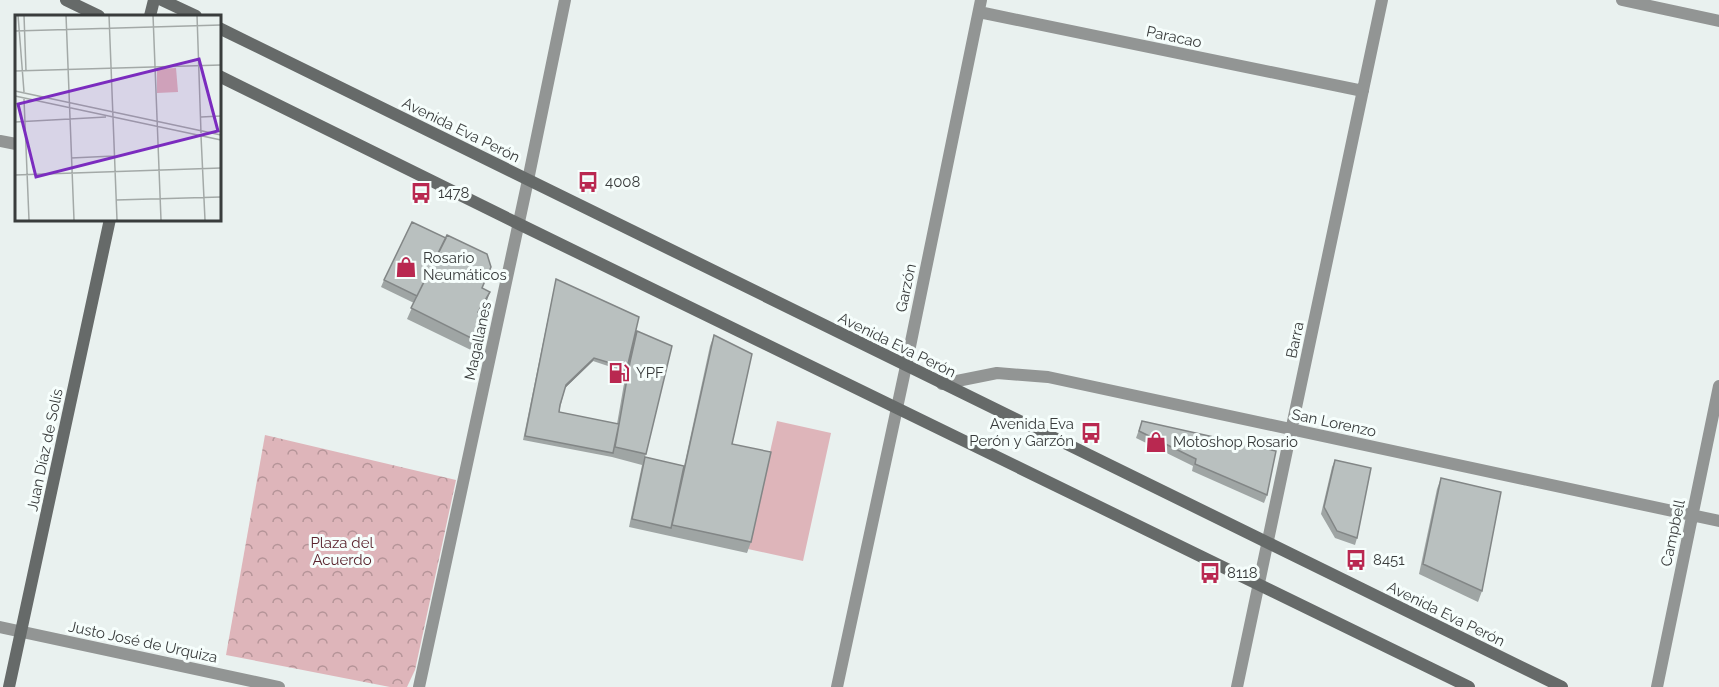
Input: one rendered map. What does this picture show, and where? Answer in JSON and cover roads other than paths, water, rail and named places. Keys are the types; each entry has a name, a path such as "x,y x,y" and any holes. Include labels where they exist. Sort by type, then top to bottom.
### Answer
{"main road":[{"path":"66,0 97,15"},
{"path":"150,15 154,0"},
{"path":"162,0 194,15"},
{"name":"Avenida Eva Perón","path":"220,28 1562,687"},
{"path":"220,76 1469,687"},
{"name":"Juan Díaz de Solís","path":"9,687 110,220"}],"street":[{"name":"Magallanes","path":"419,687 565,0"},
{"name":"Barra","path":"1238,687 1382,0"},
{"path":"1622,0 1719,21"},
{"name":"Paracao","path":"980,6 1363,91"},
{"name":"Garzón","path":"837,687 980,6"},
{"path":"0,141 15,144"},
{"name":"San Lorenzo","path":"942,384 997,373 1048,377 1719,521"},
{"name":"Campbell","path":"1657,687 1719,386"},
{"name":"Justo José de Urquiza","path":"0,627 279,687"}],"place":[{"name":"4008","path":"588,182"},
{"name":"1478","path":"421,193"},
{"name":"Rosario Neumáticos","path":"406,267"},
{"name":"YPF","path":"619,373"},
{"name":"Avenida Eva Perón y Garzón","path":"1091,433"},
{"name":"Motoshop Rosario","path":"1156,442"},
{"name":"8451","path":"1356,560"},
{"name":"8118","path":"1210,573"}],"park label":[{"name":"Plaza del Acuerdo","path":"342,552"}]}
